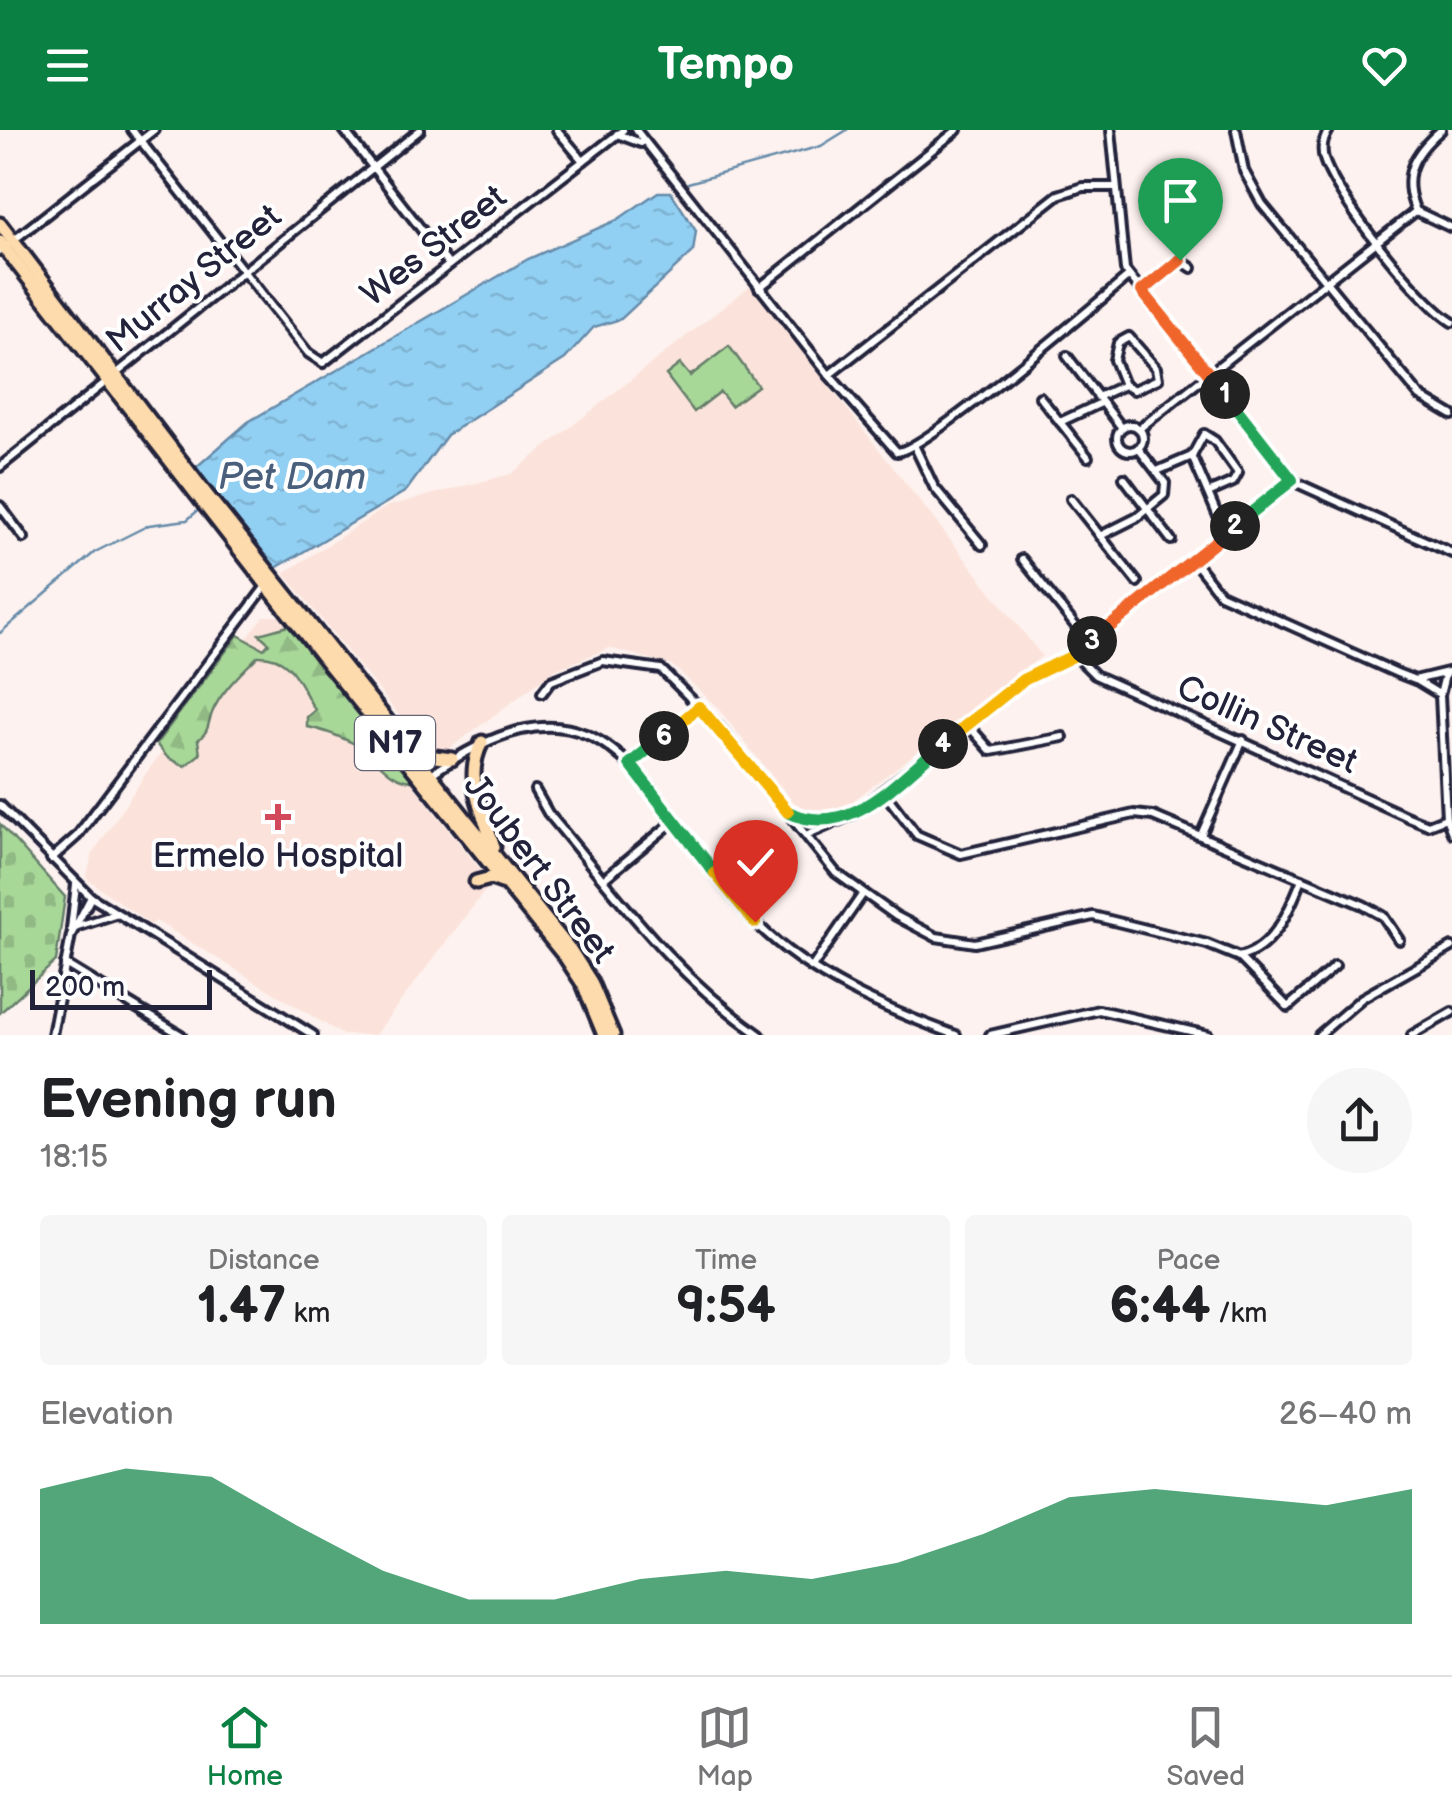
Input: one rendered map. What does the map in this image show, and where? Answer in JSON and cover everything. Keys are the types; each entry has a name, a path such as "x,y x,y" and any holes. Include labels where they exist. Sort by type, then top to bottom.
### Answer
{"highway":[{"name":"Joubert Street","path":"0,224 4,246 429,776 497,854 578,962 613,1035"},
{"name":"Joubert Street","path":"271,581 419,755 429,776 506,884 577,973 604,1035"},
{"path":"482,742 472,768 476,794 497,854"},
{"path":"419,755 452,759"},
{"path":"470,821 476,794"},
{"path":"476,882 491,878 506,884"}],"street":[{"path":"132,130 244,270"},
{"path":"4,246 154,130"},
{"path":"344,130 449,264"},
{"name":"Murray Street","path":"0,467 420,130"},
{"path":"558,130 583,161"},
{"path":"636,130 829,376 897,452 915,446 1129,276"},
{"path":"759,288 956,130"},
{"path":"1111,130 1120,256 1129,276 1292,480 1452,553"},
{"path":"1236,130 1240,158 1254,193 1330,281 1420,396 1452,415"},
{"path":"1330,130 1323,140 1323,156 1334,182 1425,301 1452,322"},
{"path":"1442,130 1420,148 1410,167 1409,188 1416,212 1452,228"},
{"path":"620,132 646,147"},
{"name":"Wes Street","path":"244,270 308,353 322,364 620,132"},
{"path":"829,376 1058,195 1083,187 1115,187"},
{"path":"1140,429 1416,212"},
{"path":"1142,291 1180,260 1192,268"},
{"path":"1129,336 1159,375 1156,381 1134,390 1124,385 1114,356 1118,343 1129,336"},
{"path":"1067,356 1122,428"},
{"path":"1060,422 1124,385"},
{"path":"1040,396 1088,457"},
{"path":"1138,448 1127,450 1117,437 1122,428 1132,425 1140,429"},
{"path":"1138,448 1142,440 1140,429"},
{"path":"1157,472 1192,456 1199,438 1208,434 1236,468 1233,482 1208,493"},
{"path":"915,446 934,487 982,545"},
{"path":"1100,536 1148,510 1166,488 1138,448"},
{"path":"1192,456 1217,514"},
{"path":"1124,478 1171,540"},
{"path":"806,835 854,814 1023,680 1075,655 1292,480"},
{"path":"1072,499 1138,582"},
{"path":"0,506 24,538"},
{"path":"1022,559 1090,643"},
{"path":"1193,560 1220,594 1415,680 1440,695"},
{"path":"51,859 78,836 271,581"},
{"name":"Collin Street","path":"1075,655 1095,675 1424,824 1446,818"},
{"path":"542,693 551,681 615,660 661,669 699,707 836,873 915,928 960,944 1093,916 1207,944 1238,957 1286,1007 1335,966"},
{"path":"1415,680 1449,672"},
{"path":"1449,672 1440,695 1446,818 1452,833"},
{"path":"630,764 699,707"},
{"path":"967,724 991,751 1062,738"},
{"path":"429,776 482,742 517,728 561,726 592,736 630,764 755,922 813,966 880,1006 956,1035"},
{"path":"1201,836 1243,740"},
{"path":"536,790 543,807 692,984 760,1035"},
{"path":"883,790 917,835 961,854 1134,814 1153,816 1377,912 1399,940"},
{"path":"0,805 91,897 313,1035"},
{"path":"789,812 830,822"},
{"path":"604,879 674,820"},
{"path":"1238,957 1253,951 1283,922 1302,879"},
{"path":"52,1035 72,931 76,884"},
{"path":"813,966 862,894"},
{"path":"72,931 91,897"},
{"path":"72,931 116,914"},
{"path":"1321,1034 1371,992 1452,948"},
{"path":"65,964 181,1035"},
{"path":"990,1035 1092,1010 1208,1035"},
{"path":"1412,1035 1452,1012"},
{"path":"1152,1035 1155,1021"}],"shaded area":[{"path":"750,286 1042,656 832,817 816,816 792,801 716,706 672,665 609,648 555,670 445,752 420,741 284,573 388,506 511,474"},
{"name":"Ermelo Hospital","path":"264,616 280,616 491,883 375,1035 343,1035 156,921 151,925 86,878 93,853 151,766"}],"green space":[{"path":"729,346 758,386 731,406 720,392 694,412 666,375 680,364 690,376"},
{"path":"288,626 412,772 411,781 389,772 359,746 307,727 307,717 315,710 294,673 270,657 258,656 226,690 198,740 200,754 185,766 168,758 156,744 238,635 264,649 269,643 259,634"},
{"path":"0,824 65,897 56,961 0,1013"}],"water":[{"name":"Pet Dam","path":"658,192 671,192 696,231 693,252 621,319 594,327 565,359 447,435 406,491 276,568 193,470 248,422 528,259 617,220"}],"waterway":[{"path":"688,183 821,146 847,130"},
{"path":"0,633 95,552 149,525 187,520 202,507"}],"place":[{"name":"Ermelo Hospital","path":"278,817"}],"route":[{"path":"755,922 630,764 699,707 789,812 818,822 841,820 860,810 1016,685 1075,655 1292,480 1142,291 1180,260"}]}
